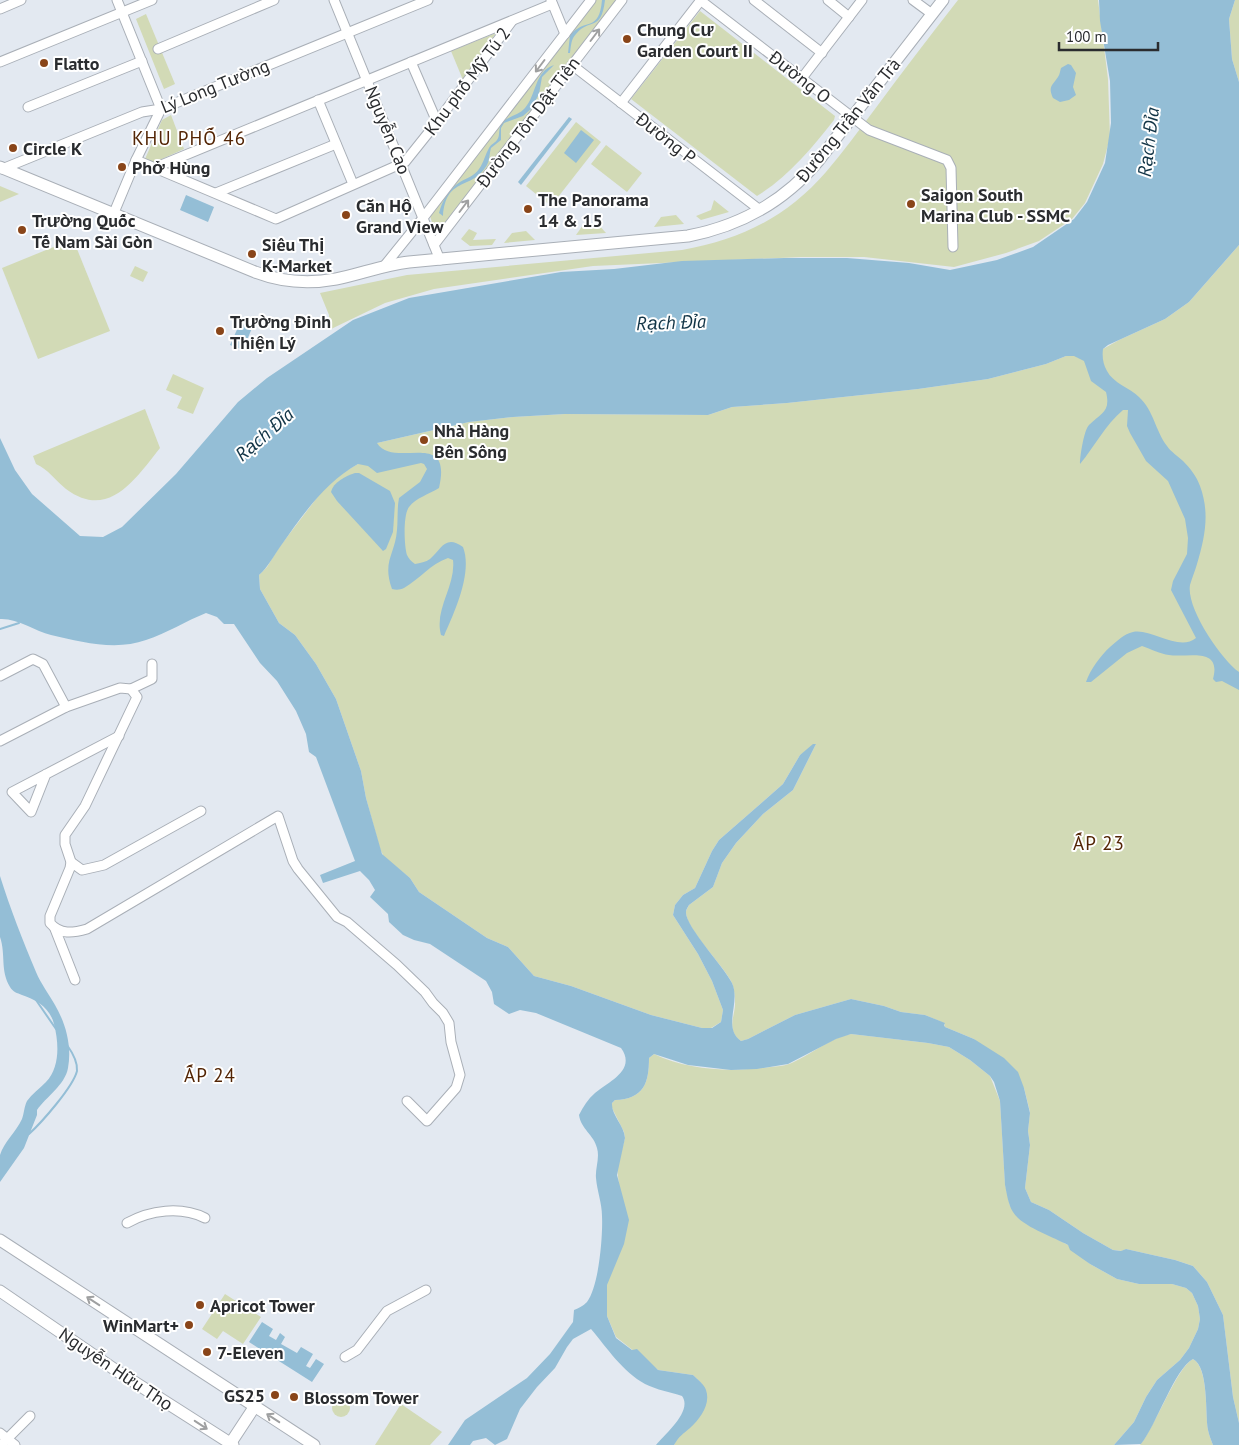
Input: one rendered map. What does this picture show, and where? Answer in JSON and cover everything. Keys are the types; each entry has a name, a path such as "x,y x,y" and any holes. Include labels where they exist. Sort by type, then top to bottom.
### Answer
{"main road":[{"name":"Đường Trần Văn Trà","path":"1,168 255,272 277,279 297,282 330,280 385,265 688,236 721,228 760,210 788,192 808,173 943,0"},
{"path":"0,1240 314,1445"},
{"name":"Nguyễn Hữu Thọ","path":"0,1291 117,1371 232,1444"},
{"path":"232,1444 254,1406"}],"street":[{"path":"0,9 21,0"},
{"path":"113,215 136,160 161,109 117,0"},
{"path":"0,62 152,0"},
{"path":"158,49 274,0"},
{"name":"Nguyễn Cao","path":"334,0 440,260"},
{"name":"Lý Long Tường","path":"1,168 142,112 161,109 428,0"},
{"name":"Đường Tôn Dật Tiên","path":"385,265 424,218 591,0"},
{"name":"Đường Tôn Dật Tiên","path":"434,245 622,0"},
{"path":"621,103 701,0"},
{"name":"Đường O","path":"701,0 869,130 944,158 949,162 953,247"},
{"path":"754,0 822,53"},
{"path":"828,0 850,17"},
{"path":"802,78 862,0"},
{"path":"913,0 932,14"},
{"path":"552,2 565,34"},
{"name":"Khu phố Mỹ Tú 2","path":"154,168 552,2"},
{"name":"Khu phố Mỹ Tú 2","path":"402,164 408,160 512,20"},
{"path":"28,107 142,61"},
{"path":"411,62 437,122"},
{"name":"Đường P","path":"572,65 760,210"},
{"path":"318,100 353,184"},
{"path":"216,193 336,144"},
{"path":"136,160 276,219 402,164"},
{"path":"0,676 33,659 43,664 66,707"},
{"path":"0,741 66,707 120,688 131,689 152,679 152,664"},
{"path":"75,980 55,929 50,923 50,916 70,868 71,862 65,844 65,836 85,806 137,697 131,689"},
{"path":"46,774 119,736"},
{"path":"71,862 82,870 104,865 201,811"},
{"path":"55,929 62,932 79,932 87,929 278,816 293,861 298,870 337,917 348,922 398,965 425,992 449,1023 451,1042 460,1075 456,1088 427,1121 407,1101"},
{"path":"127,1223 167,1211 184,1211 198,1214 205,1218"},
{"path":"345,1357 357,1350 386,1312 426,1290"},
{"path":"15,1445 3,1439 30,1416"}],"green space":[{"path":"594,0 618,0 439,233 435,232 430,216"},
{"path":"958,0 1098,0 1108,79 1110,137 1103,164 1085,203 1072,219 1039,241 1006,253 954,267 864,257 801,257 593,266 434,289 385,303 329,330 329,315 320,293 407,275 682,250 723,240 761,224 795,202 826,172"},
{"path":"1235,0 1239,0 1239,82 1232,59 1229,19"},
{"path":"700,11 835,116 834,120 799,161 779,180 757,196 631,99"},
{"path":"146,14 175,84 164,89 136,19"},
{"path":"496,33 463,80 451,51"},
{"path":"171,115 184,149 153,163 145,159 162,120"},
{"path":"576,122 601,142 551,206 526,186"},
{"path":"606,145 642,173 627,192 591,164"},
{"path":"0,186 19,194 0,202"},
{"path":"714,200 729,212 701,220 696,216 711,210"},
{"path":"676,215 684,224 654,227 661,217"},
{"path":"598,224 606,233 576,235 583,225"},
{"path":"469,229 477,233 473,240 496,239 492,245 470,246 461,239"},
{"path":"526,231 535,240 504,243 512,233"},
{"path":"73,239 110,331 38,359 2,268"},
{"path":"1239,245 1239,1423 1233,1397 1223,1315 1207,1282 1193,1266 1126,1249 1122,1251 1113,1250 1049,1210 1031,1202 1025,1188 1030,1145 1028,1131 1030,1112 1024,1088 974,1039 945,1027 944,1023 925,1015 901,1012 884,1006 851,999 795,1015 741,1041 733,1032 732,1022 735,1002 732,983 698,937 687,919 686,911 689,905 713,887 722,863 736,843 763,814 793,790 816,744 800,755 783,784 719,840 695,888 683,895 675,905 673,915 698,954 712,981 723,1010 721,1022 711,1028 702,1028 651,1015 571,986 534,976 508,947 487,938 419,892 410,878 384,857 366,798 361,771 336,699 316,664 295,635 279,623 260,589 259,575 267,567 278,549 325,487 358,464 377,443 469,422 513,417 565,414 708,415 732,407 918,389 988,379 1046,364 1066,356 1074,355 1079,358 1103,349 1165,319 1189,302"},
{"path":"135,266 148,272 143,282 130,276"},
{"path":"173,374 204,388 193,414 177,408 182,397 166,390"},
{"path":"145,409 160,448 131,483 120,492 108,498 95,500 81,498 66,489 48,472 36,464 33,456"},
{"path":"851,1034 949,1047 970,1060 990,1076 1000,1101 1005,1184 1010,1206 1031,1226 1068,1245 1090,1264 1117,1279 1139,1284 1172,1284 1186,1288 1192,1293 1198,1306 1200,1319 1198,1329 1189,1348 1180,1360 1157,1380 1134,1422 1114,1445 674,1445 702,1384 693,1375 658,1370 616,1337 607,1316 607,1285 619,1185 617,1168 625,1138 612,1108 612,1103 615,1100 633,1097 639,1093 648,1075 649,1058 654,1054 668,1060 696,1067 727,1070 756,1069 789,1064 835,1039"},
{"path":"225,1294 261,1317 243,1344 223,1331 217,1339 202,1329"},
{"path":"1193,1359 1202,1372 1208,1430 1213,1445 1140,1445 1180,1373"},
{"path":"341,1399 347,1402 350,1408 347,1414 341,1417 335,1414 332,1408 335,1402"},
{"path":"401,1404 442,1432 430,1445 375,1445"}],"water":[{"path":"602,0 605,0 601,17 598,21 581,29 574,36 570,53 568,53 570,35 581,27 595,21 598,17"},
{"name":"Rạch Đỉa","path":"1099,0 1235,0 1229,19 1232,59 1239,82 1239,245 1189,302 1165,319 1108,345 1103,349 1103,360 1110,375 1144,402 1167,446 1188,467 1199,483 1206,515 1200,554 1190,585 1190,595 1193,606 1206,632 1223,656 1239,672 1239,690 1222,681 1216,682 1213,679 1214,669 1212,662 1208,658 1159,653 1142,646 1127,653 1091,682 1086,682 1103,654 1118,640 1130,633 1148,633 1182,642 1189,642 1196,638 1171,590 1173,581 1187,554 1188,538 1185,519 1168,481 1146,461 1130,433 1127,426 1128,410 1123,410 1111,422 1080,464 1085,432 1089,425 1104,412 1107,399 1106,392 1091,381 1084,361 1074,356 1066,356 1046,364 988,379 918,389 732,407 708,415 565,414 513,417 469,422 377,443 385,450 396,453 430,454 438,459 441,470 439,488 409,507 405,523 405,538 407,555 415,564 430,559 448,543 457,543 463,547 466,569 464,581 457,605 444,636 441,635 440,616 451,579 453,560 448,558 442,561 401,589 392,589 389,579 389,565 396,539 399,498 420,482 427,469 421,463 377,473 368,466 358,464 346,472 314,501 259,575 260,589 279,623 295,635 316,664 336,699 361,771 366,798 382,854 410,878 419,892 487,938 508,947 534,976 571,986 651,1015 702,1028 712,1028 721,1022 723,1010 712,981 698,954 673,915 675,905 683,895 695,888 719,840 783,784 800,755 813,744 816,744 793,790 763,814 736,843 722,863 713,887 689,905 686,910 687,918 692,927 732,983 735,999 732,1022 736,1035 741,1041 748,1039 795,1015 851,999 884,1006 901,1012 925,1015 945,1023 945,1027 974,1039 1004,1058 1018,1072 1030,1113 1028,1131 1030,1145 1025,1188 1031,1202 1049,1210 1113,1250 1121,1251 1126,1249 1193,1266 1207,1282 1223,1315 1233,1397 1239,1423 1239,1445 1213,1445 1208,1430 1202,1371 1193,1359 1186,1364 1179,1374 1141,1444 1114,1445 1134,1422 1157,1380 1180,1360 1189,1348 1198,1329 1200,1319 1198,1306 1192,1293 1186,1288 1172,1284 1139,1284 1117,1279 1090,1264 1070,1250 1068,1245 1030,1226 1017,1217 1010,1206 1005,1185 1000,1101 990,1076 970,1060 949,1047 851,1034 836,1039 788,1064 757,1069 731,1070 688,1065 654,1054 649,1058 646,1082 639,1093 633,1097 615,1100 612,1103 613,1112 625,1138 617,1175 629,1220 624,1244 607,1285 607,1316 616,1338 632,1350 637,1349 658,1370 693,1375 705,1388 707,1401 704,1411 674,1445 656,1445 681,1415 684,1408 682,1396 654,1388 637,1379 616,1359 591,1329 573,1339 555,1368 520,1409 507,1439 495,1445 486,1438 473,1441 470,1445 448,1445 465,1420 527,1378 550,1354 573,1322 574,1310 587,1302 591,1295 595,1285 599,1260 602,1236 602,1211 596,1178 598,1152 579,1115 592,1095 619,1075 626,1063 625,1056 621,1048 536,1013 520,1010 509,1014 494,1004 492,992 486,981 430,944 403,935 389,922 388,914 370,897 375,890 360,871 323,883 320,875 355,861 316,757 309,752 306,734 296,711 277,681 260,663 234,624 224,624 217,617 206,613 146,640 123,645 111,645 86,643 51,635 13,621 0,619 0,438 15,470 32,494 80,536 103,537 122,527 176,474 238,402 267,378 353,320 409,298 561,272 614,269 682,261 847,258 909,263 950,270 997,260 1033,247 1074,219 1087,202 1105,163 1111,123 1110,81 1100,21"},
{"path":"1068,64 1071,65 1076,73 1073,87 1076,95 1069,100 1060,102 1053,98 1051,88 1059,76 1061,68"},
{"path":"554,65 542,77 539,94 531,109 523,116 504,123 501,128 501,140 491,148 487,166 479,175 454,189 445,204 443,216 439,213 444,200 452,188 479,169 490,147 498,138 501,124 525,108 539,78 548,68"},
{"path":"569,117 572,119 521,185 518,182"},
{"path":"581,130 594,140 576,163 564,153"},
{"path":"186,195 214,207 208,222 180,210"},
{"path":"240,323 252,328 243,350 230,345"},
{"path":"355,473 359,473 390,491 395,503 393,532 386,549 383,551 331,492 337,482"},
{"path":"0,876 36,972 62,1020 69,1043 69,1060 63,1080 37,1110 37,1115 24,1148 0,1182 0,1155 22,1119 27,1101 51,1076 56,1062 57,1039 52,1018 46,1009 33,999 14,991 7,981 0,937"},
{"path":"262,1322 273,1329 269,1336 276,1340 280,1333 285,1337 281,1344 297,1353 301,1347 313,1354 306,1366 310,1368 316,1359 324,1364 312,1382 249,1342"}],"waterway":[{"path":"0,629 19,623"},
{"path":"36,1000 56,1029"},
{"path":"29,1134 70,1086 77,1071 77,1064 67,1045"}],"place":[{"name":"Chung Cư Garden Court II","path":"627,39"},
{"name":"Flatto","path":"44,63"},
{"name":"Circle K","path":"13,148"},
{"name":"Phở Hùng","path":"122,167"},
{"name":"Saigon South Marina Club - SSMC","path":"911,204"},
{"name":"The Panorama 14 & 15","path":"528,209"},
{"name":"Căn Hộ Grand View","path":"346,215"},
{"name":"Trường Quốc Tế Nam Sài Gòn","path":"22,230"},
{"name":"Siêu Thị K-Market","path":"252,254"},
{"name":"Trường Đinh Thiện Lý","path":"220,331"},
{"name":"Nhà Hàng Bên Sông","path":"424,440"},
{"name":"Apricot Tower","path":"200,1305"},
{"name":"WinMart+","path":"189,1325"},
{"name":"7-Eleven","path":"207,1352"},
{"name":"GS25","path":"275,1395"},
{"name":"Blossom Tower","path":"294,1397"}],"district":[{"name":"KHU PHỐ 46","path":"189,138"},
{"name":"ẤP 23","path":"1099,843"},
{"name":"ẤP 24","path":"210,1075"}]}
